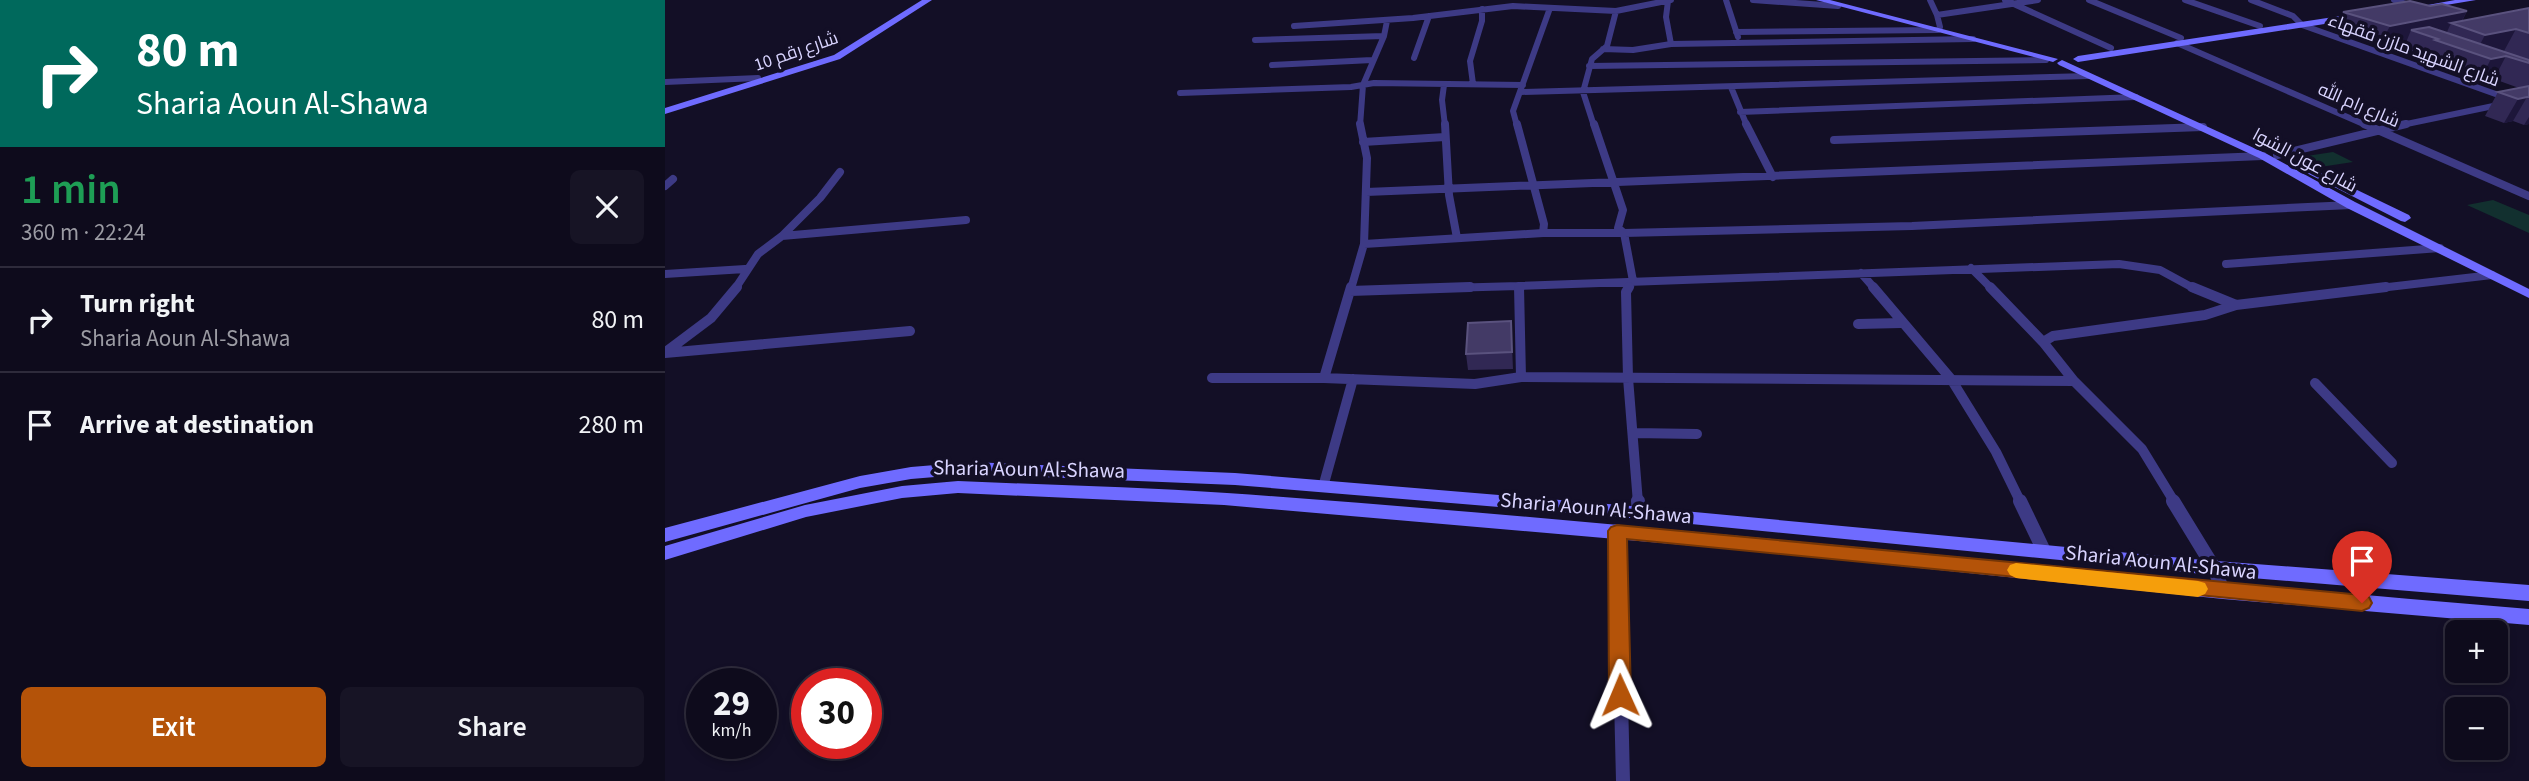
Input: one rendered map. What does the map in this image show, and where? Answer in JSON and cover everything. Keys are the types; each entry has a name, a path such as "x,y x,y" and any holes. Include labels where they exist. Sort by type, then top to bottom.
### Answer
{"main road":[{"name":"شارع رقم 10","path":"665,105 758,78 835,51 914,0"},
{"name":"شارع رقم 10","path":"665,111 837,57 928,0"},
{"name":"شارع عون الشوا","path":"1820,0 2057,58 2088,76 2263,156 2351,205 2529,294"},
{"path":"2388,10 2445,0"},
{"path":"2414,6 2472,0"},
{"path":"2079,60 2300,21 2369,13"},
{"name":"شارع عون الشوا","path":"1939,28 1973,39 2057,58 2079,60 2277,155 2529,282"},
{"path":"2057,58 2111,48 2179,41"},
{"name":"Sharia Aoun Al-Shawa","path":"665,535 831,488 940,470 971,468 1134,474 1323,487 1639,513 2214,568 2529,593"},
{"name":"Sharia Aoun Al-Shawa","path":"665,553 844,502 902,492 958,487 1224,499 1617,531 2223,592 2529,617"}],"street":[{"path":"1575,10 1578,0"},
{"path":"1294,26 1387,21 1513,6 1616,11 1669,0 1666,17 1671,44"},
{"path":"1726,0 1740,44"},
{"path":"1753,0 1836,3"},
{"path":"1737,32 1939,28 1930,0"},
{"path":"2005,0 2111,48"},
{"path":"1937,15 2038,0"},
{"name":"شارع رام الله","path":"2089,0 2529,196"},
{"path":"2185,0 2260,26"},
{"name":"شارع الشهيد مازن فقهاء","path":"2251,0 2300,21 2525,102"},
{"path":"2394,0 2441,15"},
{"path":"1543,233 1544,224 1513,111 1550,8"},
{"path":"1473,84 1471,61 1482,21 1482,9"},
{"path":"1616,11 1607,46 1591,59 1583,92 1623,210 1618,228 1624,233 1633,281 1626,292 1628,378 1639,513"},
{"path":"1414,58 1429,16"},
{"path":"1324,378 1364,244 1367,158 1360,131 1363,85 1384,36 1387,21"},
{"name":"شارع الشهيد مازن فقهاء","path":"2300,21 2525,102"},
{"path":"1255,40 1384,36"},
{"path":"1603,49 1633,50 1671,44 1973,39"},
{"path":"1839,43 1855,63"},
{"path":"2383,50 2419,43 2430,44"},
{"path":"1589,66 2057,58"},
{"path":"1272,65 1372,60"},
{"path":"1179,93 1363,85 1473,84 1583,92 2088,76"},
{"path":"665,82 758,78"},
{"path":"1444,85 1440,99 1449,207 1457,238"},
{"path":"1731,87 1740,112 1773,177"},
{"path":"1740,112 2136,97"},
{"path":"2277,155 2377,130 2525,102"},
{"path":"1834,140 2203,127"},
{"path":"1363,142 1445,136"},
{"path":"1366,192 2263,156"},
{"path":"840,172 782,236 759,251 732,293 713,315 665,353 910,331"},
{"path":"665,186 673,179"},
{"path":"1364,244 1543,233 1912,226 2351,205"},
{"path":"782,236 966,220"},
{"path":"2226,264 2440,248"},
{"path":"1350,291 1971,268 2148,265 2180,278 2195,289 2236,304"},
{"path":"1971,268 2043,342 2074,381 2142,449 2214,568 2223,592"},
{"path":"665,274 745,269"},
{"path":"1861,273 1951,379 1996,452 2044,551"},
{"path":"2043,342 2053,337 2205,314 2236,304 2492,275"},
{"path":"1519,286 1521,377"},
{"path":"1858,324 1901,323"},
{"path":"1212,378 1324,378 1475,384 1521,377 2074,381"},
{"path":"1323,487 1353,379"},
{"path":"2315,383 2392,463"},
{"path":"1634,433 1697,434"},
{"path":"1617,531 1623,781"}],"green space":[{"path":"2333,152 2353,162 2320,167 2300,157"},
{"path":"2493,200 2529,215 2529,233 2467,205"}],"building":[{"path":"2410,1 2430,6 2442,4 2467,11 2390,26 2343,12"},
{"path":"2529,8 2529,33 2516,29 2485,35 2451,23"},
{"path":"2429,27 2529,60 2529,63 2506,56 2491,59 2411,30"},
{"path":"2529,86 2529,97 2518,99 2498,92"},
{"path":"1511,321 1512,352 1466,354 1468,323"}],"slow traffic":[{"path":"2016,570 2198,589"}],"route":[{"path":"1620,695 1617,531 2223,592 2362,603"}]}
